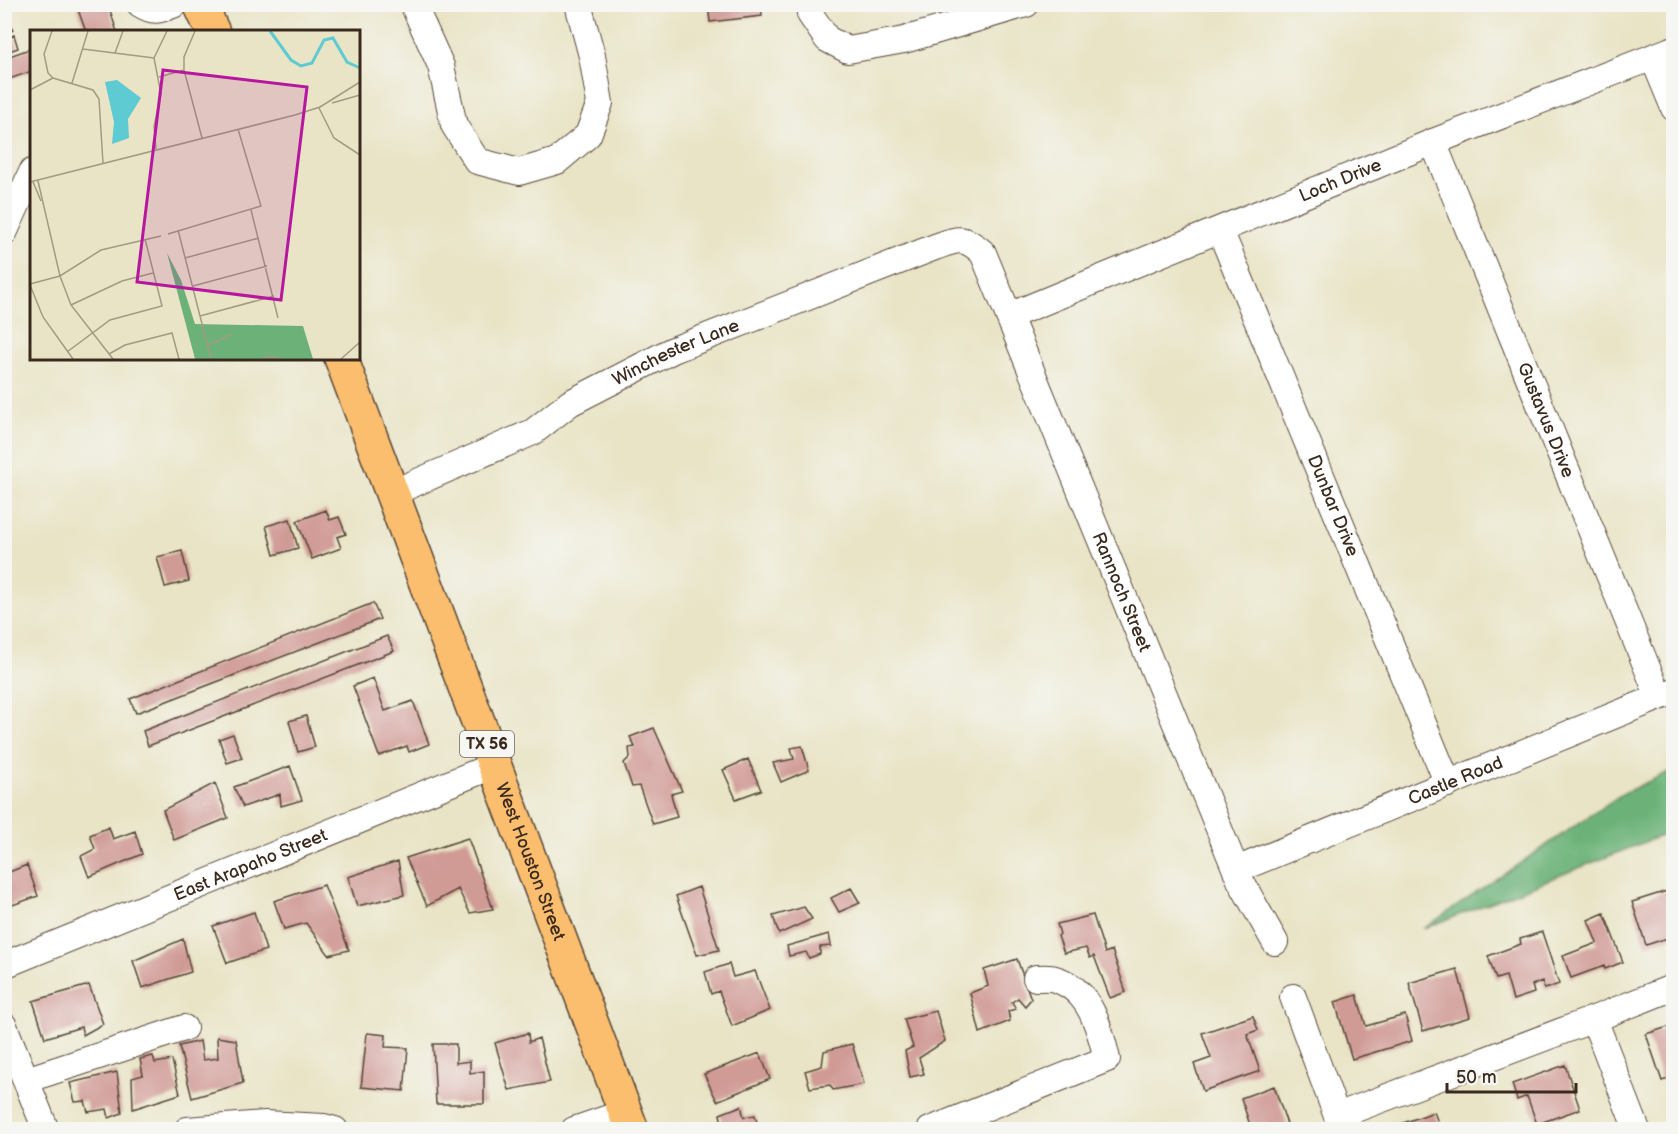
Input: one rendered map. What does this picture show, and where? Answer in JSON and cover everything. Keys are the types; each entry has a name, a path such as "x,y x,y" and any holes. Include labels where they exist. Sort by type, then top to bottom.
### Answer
{"main road":[{"path":"200,4 212,30"},
{"name":"West Houston Street","path":"342,360 629,1121"}],"street":[{"path":"413,4 441,66 454,125 477,161 519,172 557,161 588,135 600,103 592,56 578,4"},
{"path":"810,4 810,14 827,39 848,50 904,40 1026,4"},
{"path":"1663,53 1674,108"},
{"name":"Loch Drive","path":"1009,316 1433,142 1663,53"},
{"name":"Gustavus Drive","path":"1433,142 1666,694"},
{"path":"4,233 30,176"},
{"name":"Dunbar Drive","path":"1220,230 1448,783"},
{"name":"Winchester Lane","path":"392,493 533,432 570,403 673,350 956,239 971,242"},
{"name":"Rannoch Street","path":"971,242 983,252 1236,870 1275,942"},
{"name":"Castle Road","path":"1236,870 1666,694"},
{"name":"East Arapaho Street","path":"4,964 495,765"},
{"path":"930,1130 1107,1059 1101,1034 1088,1003 1069,987 1054,979 1035,978"},
{"path":"1293,997 1339,1123 1674,987"},
{"path":"1594,1019 1637,1130"},
{"path":"4,1026 46,1130"},
{"path":"26,1080 184,1028"},
{"path":"574,1130 629,1121"},
{"path":"187,1130 265,1124 324,1127 335,1130"}],"green space":[{"path":"1673,770 1673,831 1423,929 1622,794"}],"building":[{"path":"76,4 108,4 116,30 85,30"},
{"path":"708,4 761,4 762,16 710,22"},
{"path":"4,7 13,30 4,34"},
{"path":"14,35 18,48 4,53 4,39"},
{"path":"30,49 30,72 4,81 4,58"},
{"path":"326,510 330,520 339,517 346,534 337,537 341,548 312,559 297,521"},
{"path":"290,519 298,548 274,555 266,526"},
{"path":"182,551 189,581 165,587 157,557"},
{"path":"373,603 380,619 136,713 130,699"},
{"path":"387,636 394,651 148,746 143,731"},
{"path":"373,678 385,711 413,701 429,744 409,752 407,746 379,756 353,686"},
{"path":"306,716 315,747 298,752 289,721"},
{"path":"654,728 682,791 671,794 677,817 653,824 639,786 632,787 624,763 630,757 629,748 635,747 630,737"},
{"path":"233,734 242,758 227,763 219,739"},
{"path":"802,746 809,770 781,782 773,763 794,759 791,748"},
{"path":"748,759 761,790 736,799 723,770"},
{"path":"290,766 302,800 281,806 280,794 243,807 234,787"},
{"path":"215,783 228,818 174,840 163,810"},
{"path":"109,827 113,839 135,831 142,854 89,877 81,856 95,849 90,835"},
{"path":"468,838 493,909 470,913 458,889 427,906 406,858"},
{"path":"398,861 404,895 357,906 348,877"},
{"path":"27,865 38,896 4,908 4,874"},
{"path":"324,885 349,950 329,955 306,923 284,929 274,901"},
{"path":"699,887 719,950 697,955 676,896"},
{"path":"851,888 860,903 839,912 831,898"},
{"path":"1667,891 1674,910 1674,936 1646,945 1632,902"},
{"path":"804,907 812,919 779,934 773,916"},
{"path":"254,912 266,950 227,963 213,926"},
{"path":"1604,913 1623,962 1571,978 1563,956 1597,943 1588,920"},
{"path":"1093,915 1105,953 1112,950 1126,992 1110,998 1094,956 1090,958 1086,948 1064,953 1058,936 1060,934 1057,924"},
{"path":"1542,932 1559,984 1545,989 1542,981 1532,985 1534,993 1513,1000 1506,976 1496,979 1488,956 1521,944 1520,939"},
{"path":"829,934 831,946 820,947 820,954 809,958 806,952 789,956 787,946"},
{"path":"183,939 191,972 142,988 133,961"},
{"path":"1017,959 1031,999 1025,1006 1018,998 1012,1002 1016,1009 1008,1011 1010,1021 980,1033 970,993 988,986 984,970"},
{"path":"729,964 733,977 755,971 770,1010 732,1026 719,991 711,994 705,972"},
{"path":"1457,969 1470,1017 1423,1031 1409,983"},
{"path":"89,985 103,1024 83,1035 81,1027 45,1038 33,1001"},
{"path":"1357,995 1366,1026 1405,1015 1412,1041 1352,1059 1335,1002"},
{"path":"936,1011 945,1041 919,1058 924,1074 910,1077 905,1051 913,1047 904,1019"},
{"path":"1253,1016 1258,1030 1247,1034 1260,1071 1203,1091 1194,1064 1211,1058 1202,1033"},
{"path":"1674,1025 1674,1077 1662,1081 1646,1034"},
{"path":"367,1033 386,1035 385,1047 408,1048 404,1091 361,1087"},
{"path":"528,1033 529,1042 539,1038 550,1082 509,1090 495,1043"},
{"path":"217,1037 236,1040 243,1083 192,1098 179,1046 200,1041 203,1060 218,1058"},
{"path":"433,1044 456,1044 456,1063 470,1061 470,1073 484,1071 484,1104 436,1104"},
{"path":"852,1044 864,1084 833,1090 830,1085 810,1088 805,1071 822,1066 824,1051"},
{"path":"760,1053 770,1079 717,1101 704,1074"},
{"path":"153,1056 155,1063 172,1060 180,1094 133,1109 132,1078 143,1075 140,1059"},
{"path":"1565,1065 1580,1109 1537,1124 1527,1096 1517,1100 1512,1084"},
{"path":"117,1072 122,1113 109,1118 107,1109 88,1112 85,1101 75,1102 70,1083"},
{"path":"1274,1086 1289,1130 1239,1130 1250,1125 1241,1098"},
{"path":"741,1106 744,1117 755,1115 759,1130 723,1130 720,1114"},
{"path":"1434,1112 1441,1130 1405,1130 1403,1123"}]}
